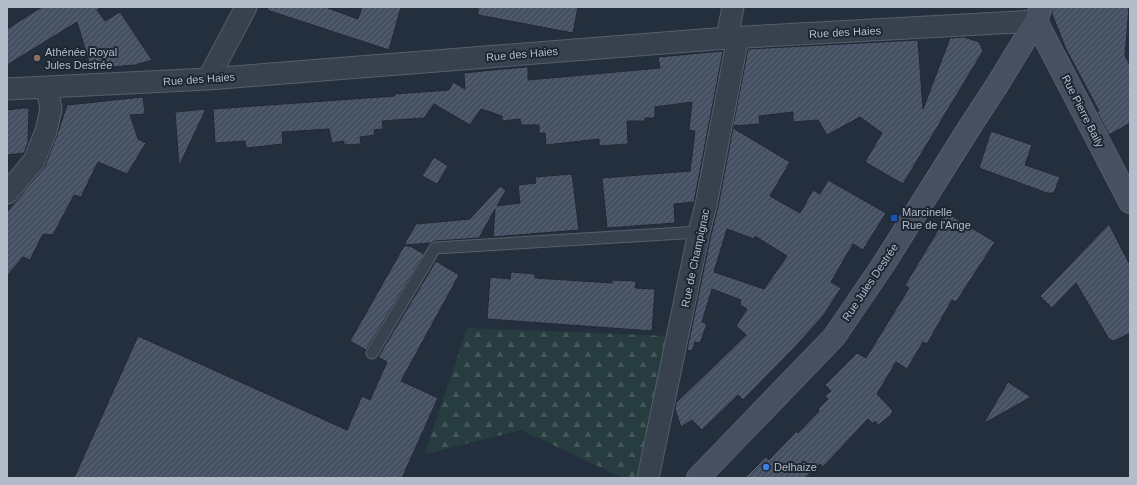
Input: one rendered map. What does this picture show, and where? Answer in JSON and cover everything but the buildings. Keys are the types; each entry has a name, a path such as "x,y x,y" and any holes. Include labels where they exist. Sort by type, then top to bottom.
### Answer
{"street":[{"path":"208,79 246,7"},
{"name":"Rue de Champignac","path":"648,478 699,232 706,205 733,37 733,7"},
{"name":"Rue des Haies","path":"7,89 208,79 1038,14"},
{"name":"Rue Pierre Baily","path":"1038,14 1130,202"},
{"name":"Rue Jules Destrée","path":"698,478 834,337 883,266 1038,14"},
{"path":"7,192 34,161 46,131 51,109 47,88"}],"lane":[{"path":"372,353 435,248 699,232"}],"green space":[{"path":"467,328 669,336 636,478 623,478 521,430 425,454"}],"place":[{"name":"Athénée Royal Jules Destrée","path":"37,58"},
{"name":"Marcinelle Rue de l'Ange","path":"894,218"},
{"name":"Delhaize","path":"766,467"}]}
